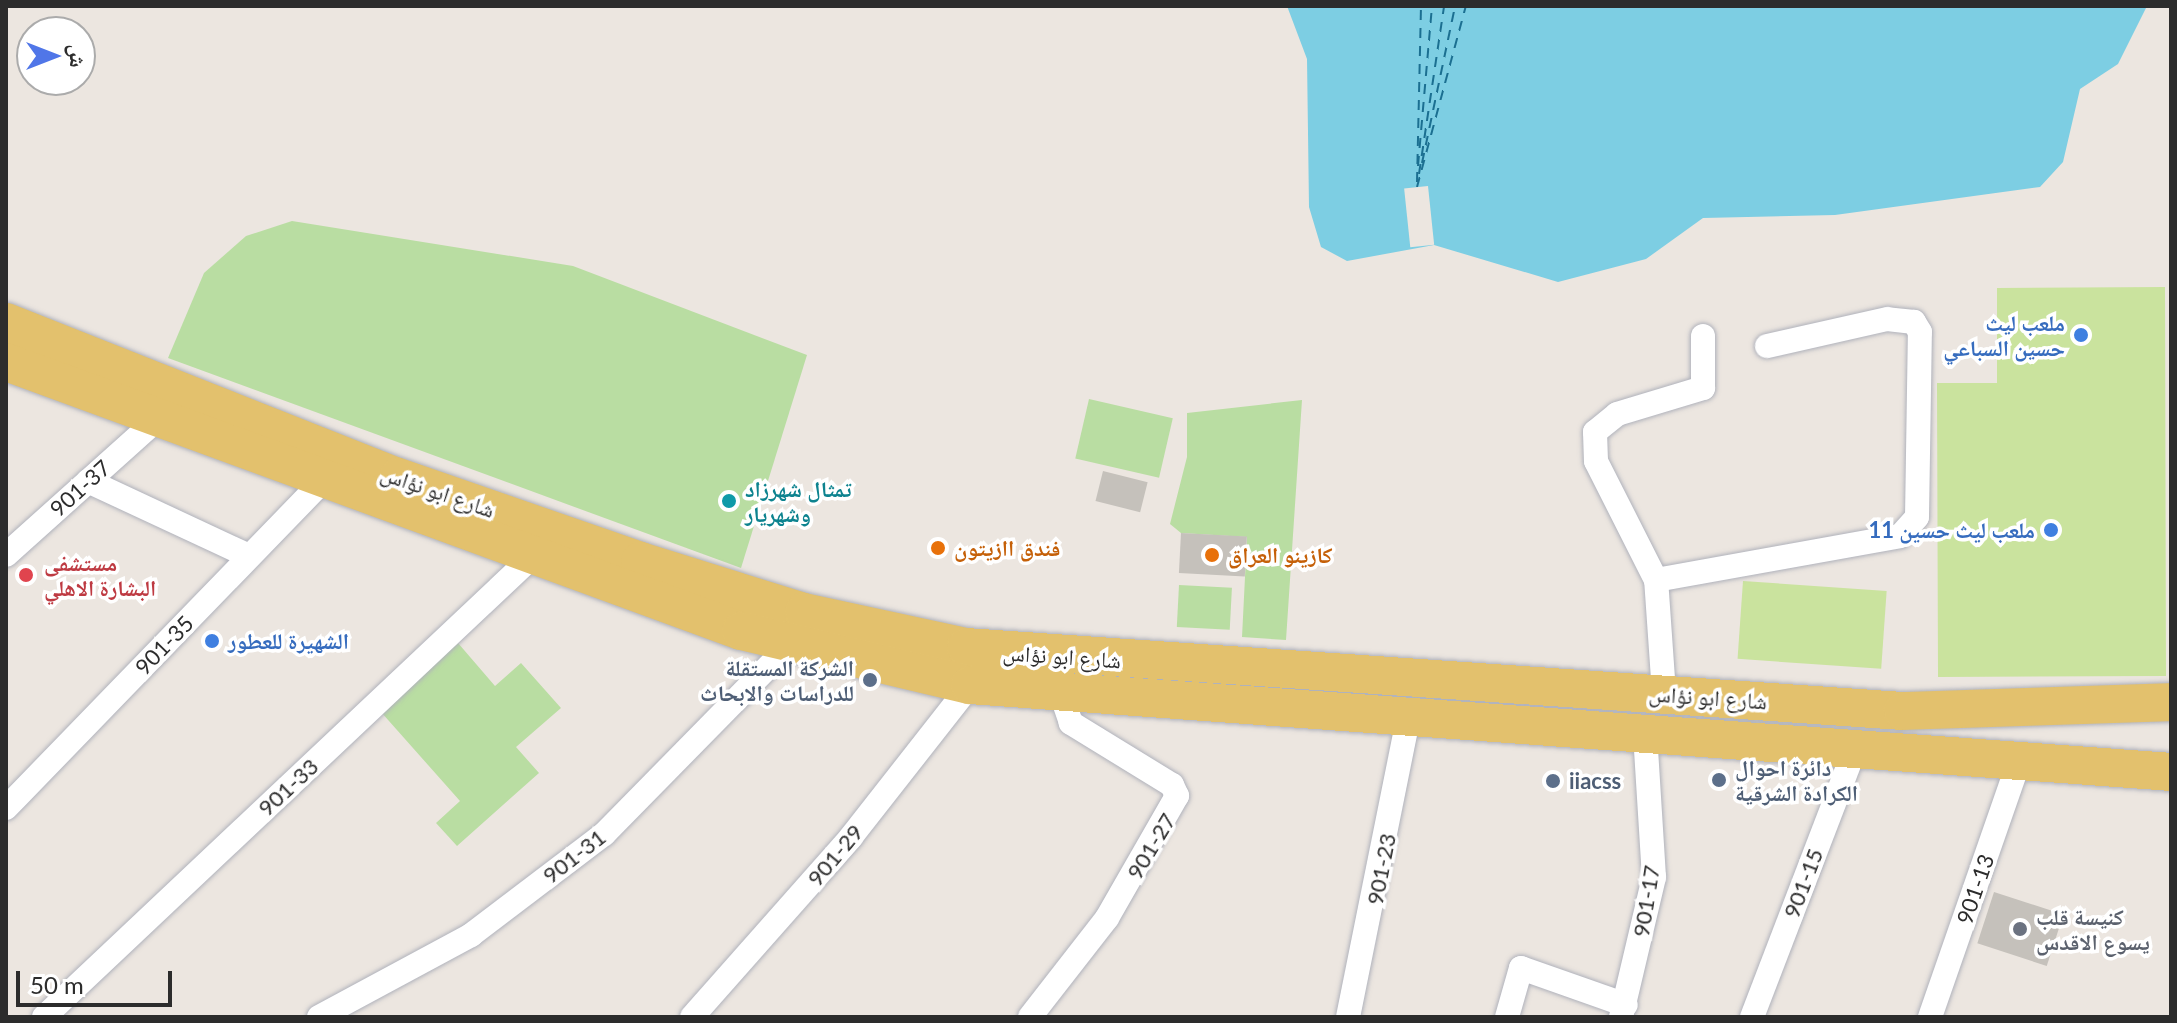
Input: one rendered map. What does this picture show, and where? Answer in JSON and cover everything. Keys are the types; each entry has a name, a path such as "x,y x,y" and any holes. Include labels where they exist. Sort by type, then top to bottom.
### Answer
{"main road":[{"name":"شارع ابو نؤاس","path":"6,322 398,477 694,579 886,632 1052,657 1936,712 2171,702"},
{"name":"شارع ابو نؤاس","path":"6,362 154,422 790,645 970,685 1059,696 2171,772"}],"street":[{"path":"1656,580 1900,536 1917,517 1920,332 1914,322 1887,319 1767,346"},
{"path":"1664,693 1656,580 1596,461 1595,432 1617,414 1703,388 1703,336"},
{"name":"901-37","path":"6,555 154,422"},
{"path":"88,481 249,556"},
{"name":"901-35","path":"6,808 322,482"},
{"name":"901-33","path":"44,1017 532,557"},
{"name":"901-31","path":"319,1017 471,935 604,834 790,645"},
{"name":"901-27","path":"1030,1017 1107,918 1177,796 1172,785 1077,728 1059,696 1052,657"},
{"name":"901-29","path":"692,1017 851,837 970,685"},
{"name":"901-23","path":"1348,1017 1408,719"},
{"name":"901-17","path":"1624,1011 1654,877 1645,735"},
{"name":"901-15","path":"1752,1017 1855,749"},
{"name":"901-13","path":"1930,1017 2019,761"},
{"path":"1507,1017 1521,968 1624,1011"}],"green space":[{"path":"292,221 573,266 807,355 741,568 168,358 204,273 246,236"},
{"path":"2165,287 2166,676 1938,677 1937,383 1997,383 1997,288"},
{"path":"1089,399 1173,418 1159,478 1075,458"},
{"path":"1302,400 1286,640 1242,637 1247,537 1181,533 1170,524 1187,457 1187,413"},
{"path":"1743,581 1887,591 1881,669 1738,659"},
{"path":"1179,585 1232,588 1230,630 1177,627"},
{"path":"458,643 495,686 521,663 561,708 516,747 539,773 457,846 436,823 460,801 381,712"}],"water":[{"path":"1287,6 2147,6 2118,64 2080,89 2063,162 2040,187 1835,215 1703,218 1646,259 1558,282 1434,245 1347,261 1321,247 1309,207 1307,59"}],"pier":[{"path":"1428,186 1434,245 1410,247 1404,189"}],"building":[{"path":"1103,471 1148,482 1140,512 1096,501"},
{"path":"1181,533 1247,536 1245,576 1179,573"},
{"name":"كنيسة قلب يسوع الاقدس","path":"1994,892 2063,915 2047,966 1977,943"}],"ferry route":[{"path":"1417,182 1421,6"},
{"path":"1418,166 1432,6"},
{"path":"1419,174 1444,6"},
{"path":"1422,163 1455,6"},
{"path":"1417,187 1466,6"}],"place":[{"name":"ملعب ليث حسين السباعي","path":"2081,335"},
{"name":"تمثال شهرزاد وشهريار","path":"729,501"},
{"name":"ملعب ليث حسين 11","path":"2051,530"},
{"name":"فندق اازيتون","path":"938,548"},
{"name":"كازينو العراق","path":"1212,555"},
{"name":"مستشفى البشارة الاهلي","path":"26,575"},
{"name":"الشهيرة للعطور","path":"212,641"},
{"name":"الشركة المستقلة للدراسات والابحاث","path":"870,680"},
{"name":"دائرة احوال الكرادة الشرقية","path":"1719,780"},
{"name":"iiacss","path":"1553,781"},
{"name":"كنيسة قلب يسوع الاقدس","path":"2020,929"}]}
